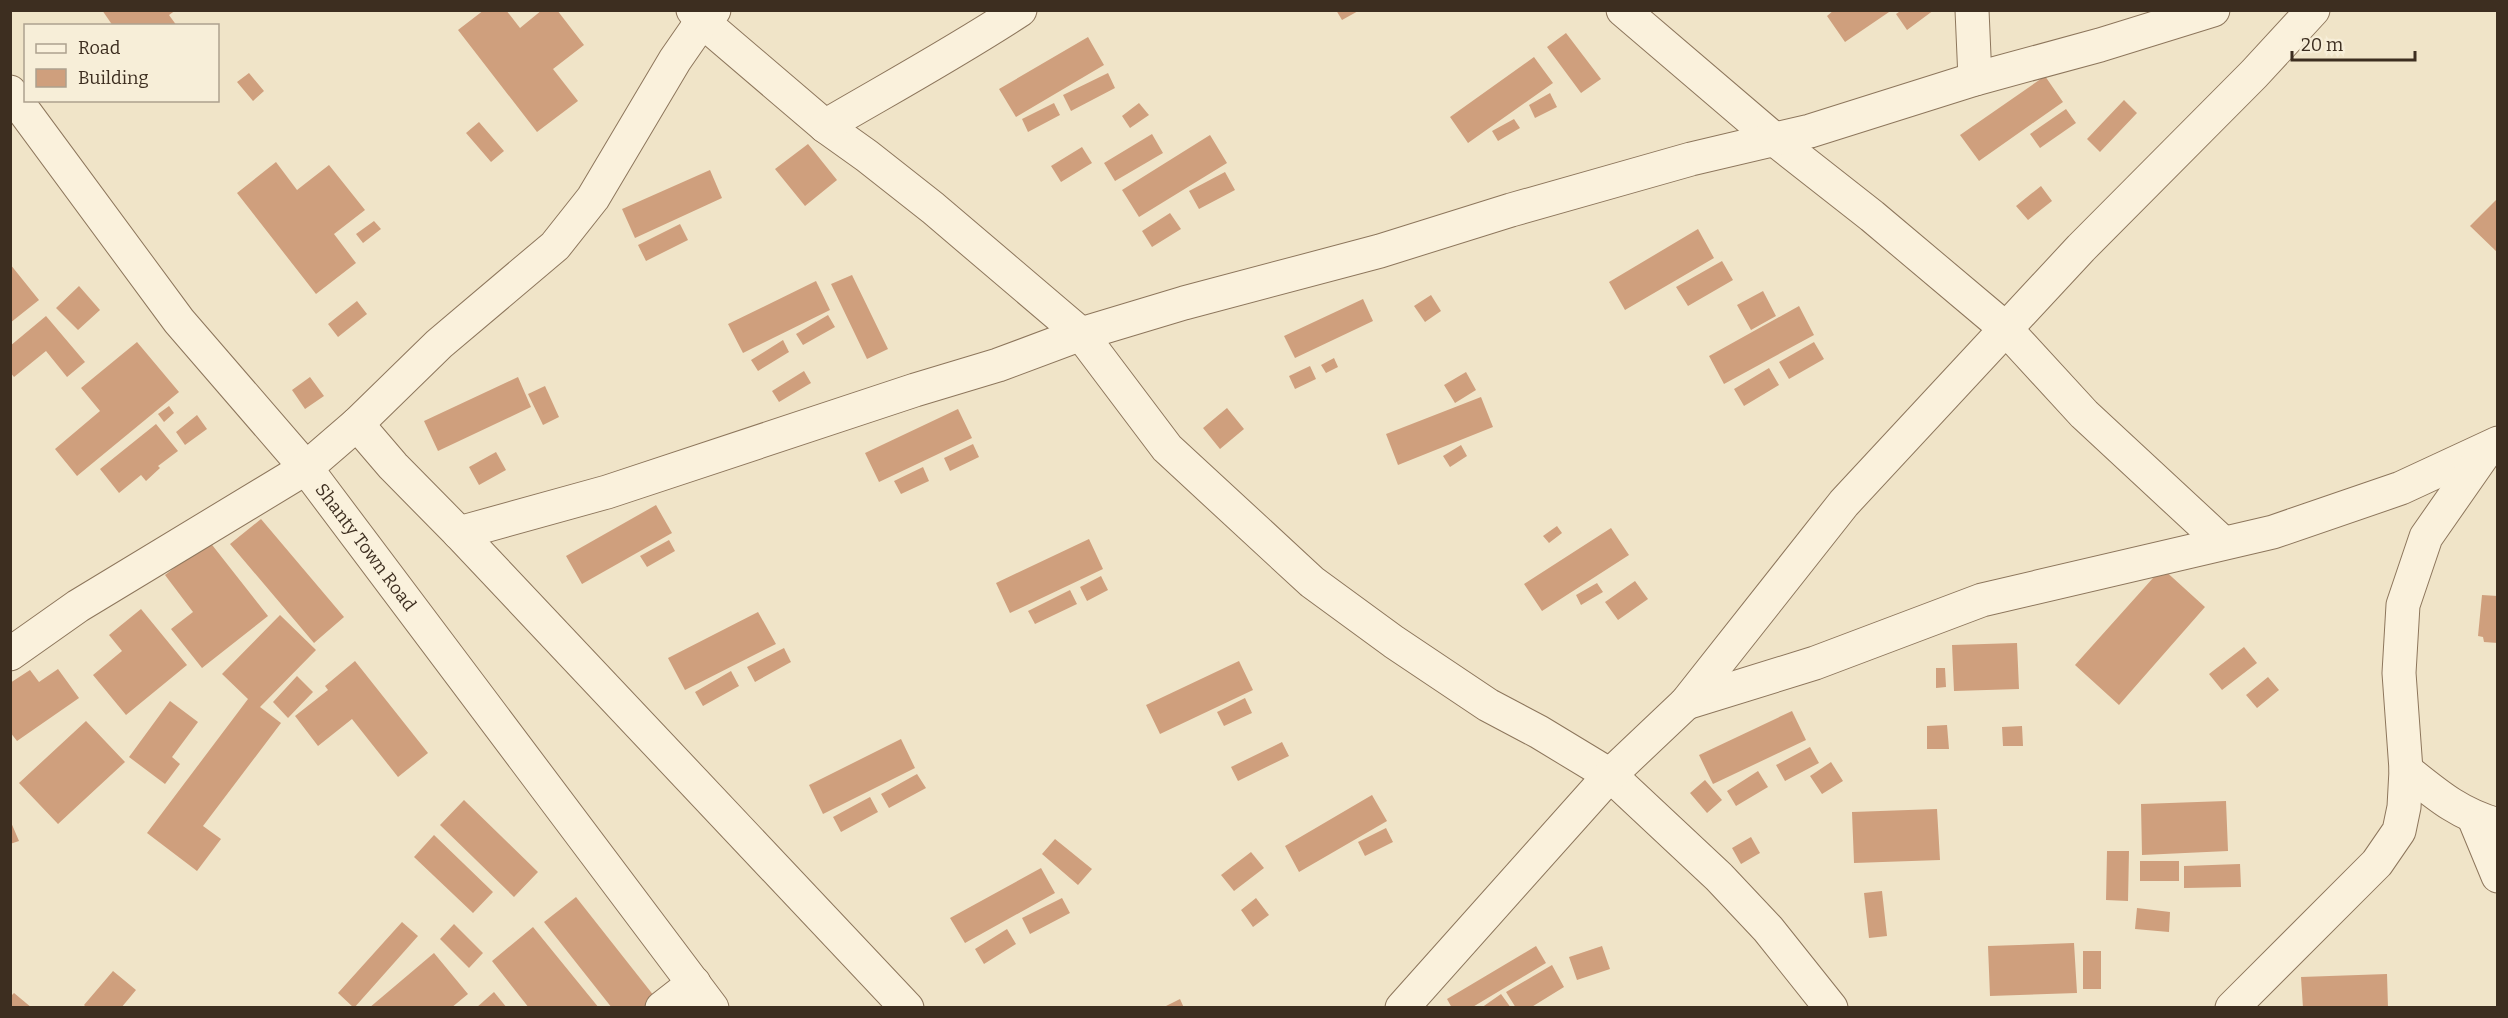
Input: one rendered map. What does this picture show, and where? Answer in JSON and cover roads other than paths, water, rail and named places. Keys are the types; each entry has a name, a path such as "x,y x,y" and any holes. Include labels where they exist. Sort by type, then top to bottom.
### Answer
{"street":[{"path":"825,126 894,84 957,52 1020,10"},
{"path":"1623,10 1774,139 1872,216 2005,328 2084,414 2223,543"},
{"path":"1972,10 1976,79"},
{"path":"459,533 607,492 998,365 1081,334 1184,303 1380,251 1511,210 1691,159 1810,131 1976,79 2100,45 2213,10"},
{"path":"1401,1008 1610,776 1686,703 1844,503 2081,248 2254,74 2313,10"},
{"path":"10,654 78,606 306,468 357,424 440,344 555,246 593,198 703,14 825,126 933,208 1081,334 1167,448 1312,582 1394,642 1488,705 1539,732 1610,776 1735,894 1768,929 1831,1008"},
{"name":"Shanty Town Road","path":"10,92 178,321 306,468 703,995"},
{"path":"357,424 393,466 907,1008"},
{"path":"1686,703 1815,663 1983,600 2273,532 2401,488 2492,446"},
{"path":"2232,1008 2378,863 2399,831 2404,807 2406,770 2399,673 2403,604 2426,537 2492,446"},
{"path":"2406,770 2451,807 2486,822 2498,876"},
{"path":"662,1008 703,995"}]}
